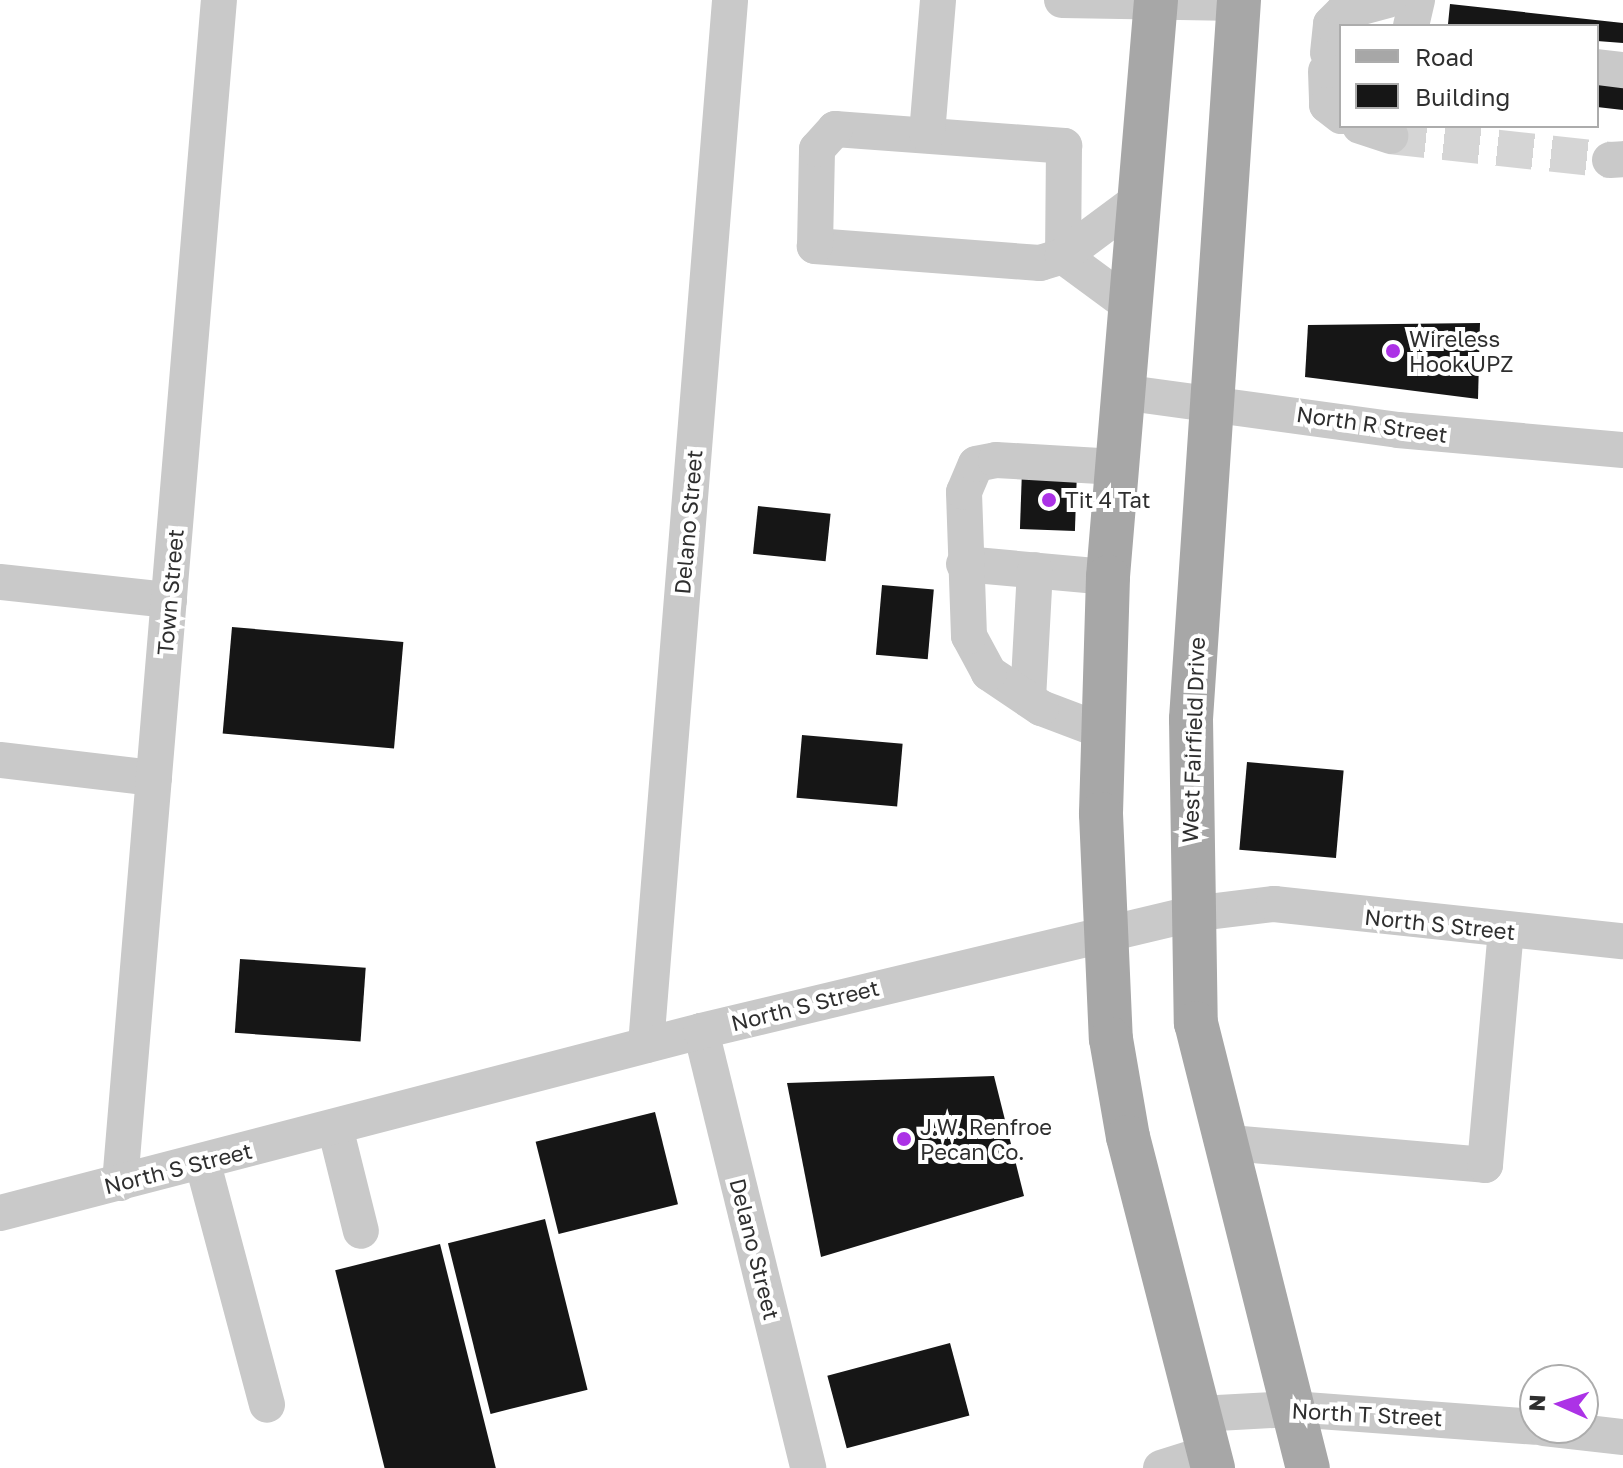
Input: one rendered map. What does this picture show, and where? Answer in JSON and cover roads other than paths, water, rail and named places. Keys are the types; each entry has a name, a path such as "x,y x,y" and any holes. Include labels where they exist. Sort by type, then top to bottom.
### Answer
{"main road":[{"name":"West Fairfield Drive","path":"1239,1 1215,401 1191,719 1191,914 1196,1023 1230,1143 1308,1468"},
{"path":"1155,2 1134,203 1108,577 1102,731 1111,1039 1128,1137 1207,1445"}],"street":[{"name":"Town Street","path":"120,1183 219,0"},
{"name":"Delano Street","path":"646,1045 730,0"},
{"path":"927,134 938,0"},
{"path":"1062,0 1239,1"},
{"path":"1339,112 1327,105 1331,24 1343,12 1388,0"},
{"path":"1411,24 1417,0"},
{"path":"1599,67 1623,70"},
{"path":"1063,256 1064,146 927,134 823,134 815,246 1040,263 1063,256 1097,224 1134,203"},
{"path":"1063,256 1128,304"},
{"name":"North R Street","path":"1121,392 1215,401 1398,430 1623,450"},
{"path":"1102,731 1028,699 989,673 969,636 964,564 964,492 976,464 1117,467"},
{"path":"964,564 1108,577"},
{"path":"1028,699 1035,570"},
{"path":"0,582 169,600"},
{"path":"0,760 154,778"},
{"name":"North S Street","path":"0,1213 203,1164 701,1031 1108,930 1191,914 1274,904 1623,941"},
{"path":"1230,1143 1485,1165 1506,931"},
{"name":"Delano Street","path":"701,1031 808,1468"},
{"path":"335,1127 361,1231"},
{"path":"203,1164 267,1405"},
{"name":"North T Street","path":"1161,1468 1292,1409 1519,1426"},
{"path":"1599,1434 1623,1437"}],"tunnel":[{"path":"1390,136 1610,160"}],"place":[{"name":"Wireless Hook UPZ","path":"1393,351"},
{"name":"Tit 4 Tat","path":"1049,500"},
{"name":"J.W. Renfroe Pecan Co.","path":"904,1139"}]}
